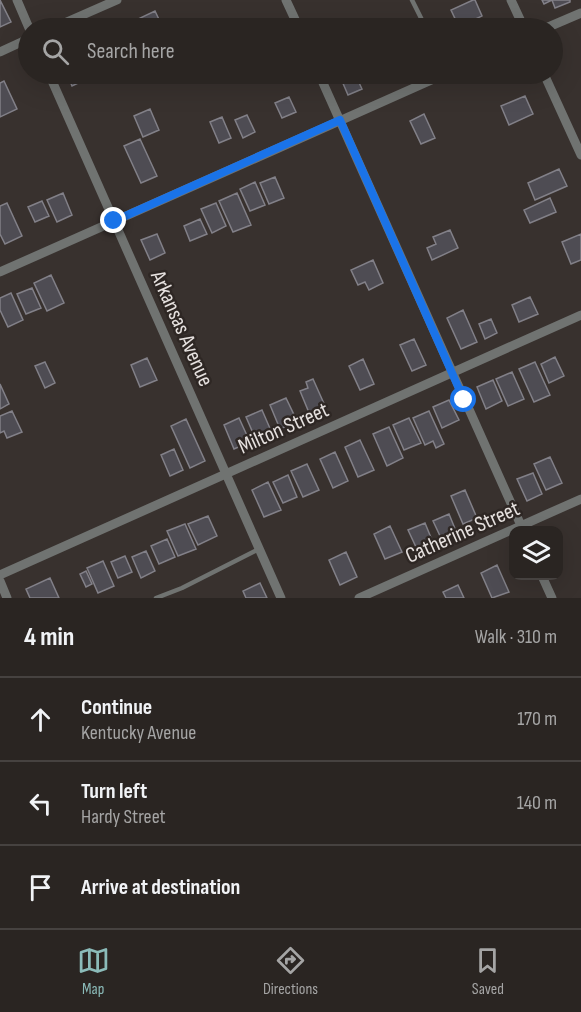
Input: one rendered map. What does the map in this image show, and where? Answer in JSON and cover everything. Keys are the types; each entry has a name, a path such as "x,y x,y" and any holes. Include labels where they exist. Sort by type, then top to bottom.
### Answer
{"street":[{"path":"17,0 25,18"},
{"path":"76,18 117,0"},
{"path":"286,0 294,18"},
{"path":"511,0 519,18"},
{"path":"563,21 581,13"},
{"path":"0,52 18,44"},
{"name":"Arkansas Avenue","path":"53,84 281,598"},
{"path":"324,84 521,526"},
{"path":"0,272 422,84"},
{"path":"549,84 581,155"},
{"name":"Milton Street","path":"0,575 581,315"},
{"name":"Catherine Street","path":"526,526 581,499"},
{"name":"Catherine Street","path":"359,598 509,534"},
{"path":"544,580 552,598"},
{"path":"0,581 8,598"}],"lane":[{"path":"412,0 421,18"},
{"path":"156,598 182,588 260,549"}],"building":[{"path":"0,0 11,22 0,27"},
{"path":"475,0 482,16 455,18 451,10"},
{"path":"552,0 570,0 570,2 555,8"},
{"path":"155,11 158,18 140,18"},
{"path":"4,81 17,109 0,117 0,83"},
{"path":"343,84 360,84 362,89 348,95"},
{"path":"525,96 533,114 509,125 501,106"},
{"path":"289,97 296,112 282,118 275,103"},
{"path":"150,109 159,130 143,137 134,116"},
{"path":"424,114 435,138 421,144 410,121"},
{"path":"247,115 255,132 243,138 235,120"},
{"path":"222,117 231,138 219,143 210,122"},
{"path":"140,139 157,176 141,183 124,146"},
{"path":"559,169 567,186 535,200 528,183"},
{"path":"275,177 284,198 269,204 260,183"},
{"path":"255,182 265,205 250,211 240,189"},
{"path":"63,193 72,215 57,222 47,200"},
{"path":"237,193 251,225 233,232 219,201"},
{"path":"550,198 556,212 530,223 524,210"},
{"path":"42,201 49,216 35,222 28,207"},
{"path":"7,203 22,236 5,244 0,234 0,206"},
{"path":"216,203 226,226 212,233 201,209"},
{"path":"200,219 207,234 190,241 184,226"},
{"path":"450,230 458,248 432,260 427,248 436,244 433,237"},
{"path":"157,234 165,253 150,260 141,240"},
{"path":"581,234 581,260 571,264 562,242"},
{"path":"373,260 383,283 369,290 365,282 358,285 351,270"},
{"path":"51,275 64,303 47,311 34,283"},
{"path":"32,288 41,308 26,314 17,294"},
{"path":"11,293 23,320 8,327 0,310 0,298"},
{"path":"530,297 538,314 519,322 512,305"},
{"path":"463,310 477,342 461,349 447,318"},
{"path":"491,319 497,333 485,339 479,324"},
{"path":"414,339 426,365 412,371 400,345"},
{"path":"555,357 564,376 549,383 541,364"},
{"path":"147,358 157,380 140,387 131,365"},
{"path":"363,359 374,384 360,390 349,366"},
{"path":"45,362 55,383 45,388 35,366"},
{"path":"535,362 550,395 534,402 519,369"},
{"path":"512,372 524,399 508,406 496,379"},
{"path":"313,379 326,408 310,415 300,391 308,388 306,382"},
{"path":"493,380 502,401 486,409 477,387"},
{"path":"0,384 9,404 0,409"},
{"path":"286,398 297,421 280,429 270,405"},
{"path":"449,400 459,420 442,428 433,407"},
{"path":"262,410 272,433 256,440 246,417"},
{"path":"12,411 22,432 7,438 4,431 0,433 0,416"},
{"path":"429,411 444,444 436,448 433,441 425,445 413,418"},
{"path":"239,418 250,442 234,449 224,425"},
{"path":"409,418 421,443 404,450 393,425"},
{"path":"186,419 205,461 190,468 171,426"},
{"path":"389,427 403,458 387,466 373,434"},
{"path":"360,440 374,470 358,477 345,447"},
{"path":"174,449 183,470 170,476 161,455"},
{"path":"335,452 348,481 333,488 320,459"},
{"path":"550,457 562,483 546,490 534,464"},
{"path":"307,464 319,490 303,497 291,471"},
{"path":"533,473 542,494 527,501 517,479"},
{"path":"288,475 297,497 283,503 273,482"},
{"path":"268,482 281,510 264,517 252,490"},
{"path":"465,490 477,518 463,524 451,496"},
{"path":"449,514 456,531 441,538 433,521"},
{"path":"208,516 217,536 198,545 188,524"},
{"path":"425,523 432,540 416,547 408,530"},
{"path":"185,524 196,549 178,556 167,531"},
{"path":"390,526 402,552 385,559 374,534"},
{"path":"167,539 175,557 159,564 151,546"},
{"path":"146,551 155,571 141,578 132,557"},
{"path":"346,552 357,577 340,585 329,560"},
{"path":"125,556 132,572 118,578 111,562"},
{"path":"103,561 114,586 98,593 87,568"},
{"path":"497,565 509,592 492,598 481,573"},
{"path":"86,571 92,584 86,587 80,574"},
{"path":"50,578 59,598 30,598 26,589"},
{"path":"260,583 267,598 246,598 243,591"},
{"path":"458,585 464,598 446,598 443,592"}],"route":[{"path":"114,221 340,120 464,400"}]}
